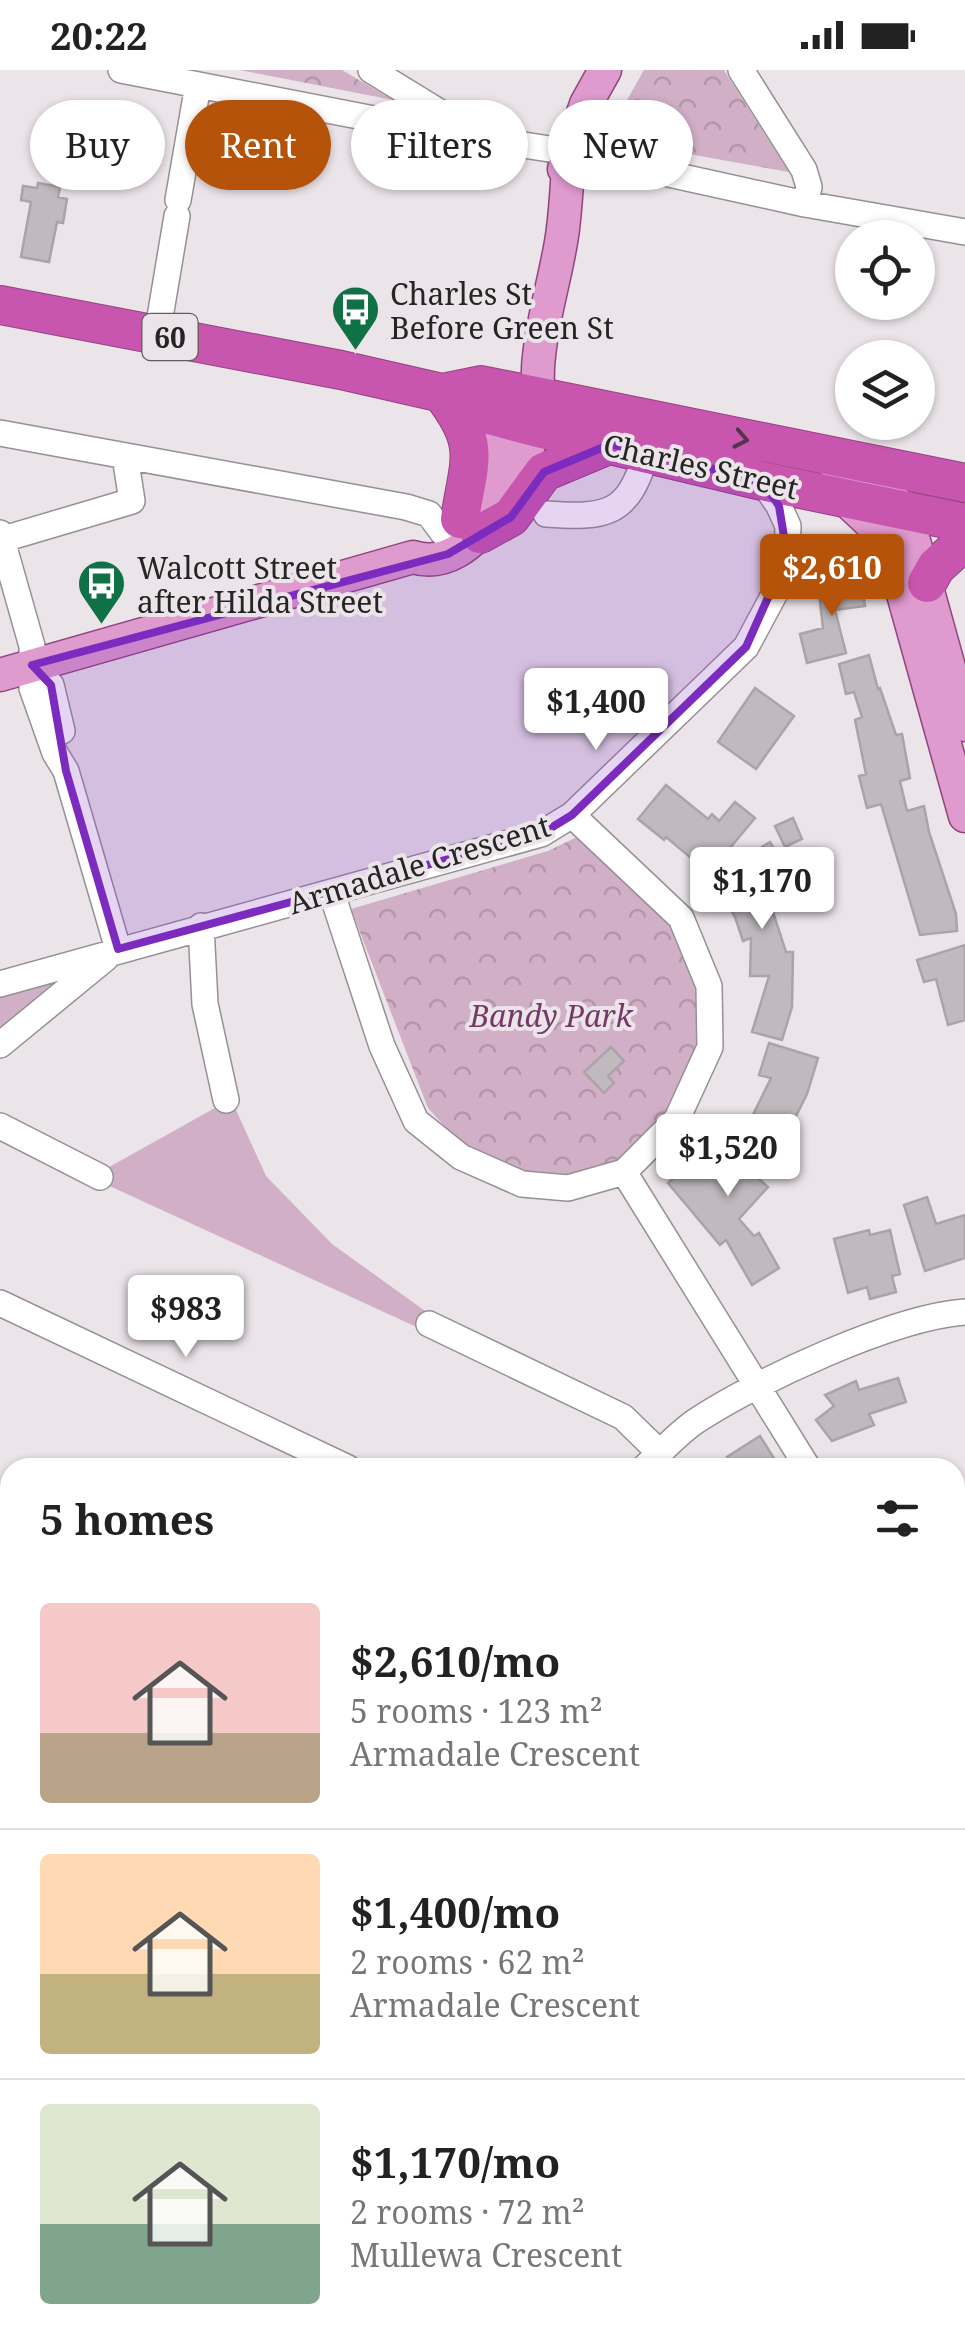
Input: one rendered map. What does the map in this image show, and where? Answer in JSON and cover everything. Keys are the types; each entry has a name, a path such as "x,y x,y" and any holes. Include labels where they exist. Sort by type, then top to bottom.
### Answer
{"highway":[{"name":"Charles Street","path":"0,305 341,370 442,393 475,411 522,408 798,450 965,483"},
{"path":"442,393 464,423 469,438 461,528 511,517 544,472 629,449"},
{"name":"Charles Street","path":"522,408 629,449 771,493 845,500 965,523"},
{"path":"927,583 936,566 965,541"}],"main road":[{"path":"588,100 605,70"},
{"path":"0,674 412,557 426,561 437,558 461,528 509,496 522,408 538,359 562,236 566,190"},
{"path":"798,450 859,474 889,494 906,512 965,726"},
{"path":"845,500 877,528 894,561 964,806"}],"street":[{"path":"121,70 351,115"},
{"path":"371,70 420,100"},
{"path":"741,70 804,170 809,186 806,204"},
{"path":"156,335 198,85"},
{"path":"693,179 965,232"},
{"path":"0,433 406,508 461,528"},
{"path":"546,514 584,516 614,508 632,493 629,449"},
{"path":"0,984 118,949 66,771 66,751 51,685 32,665 32,646 1,537 132,501 125,456"},
{"name":"Armadale Crescent","path":"0,1045 118,949 332,894 541,834 572,815 746,647 774,593 786,555 788,526 771,493"},
{"path":"332,894 382,1046 416,1121 461,1157 522,1184 568,1188 624,1172 677,1118 710,1047 710,986 681,918 572,815"},
{"path":"200,926 205,1004 226,1100"},
{"path":"0,1126 100,1177"},
{"path":"624,1172 802,1458"},
{"path":"0,1303 327,1458"},
{"path":"654,1458 694,1423 756,1386 852,1344 944,1313 965,1312"},
{"path":"429,1324 622,1417 651,1458"}],"highlighted area":[{"path":"611,444 762,481 779,506 787,555 746,647 572,815 541,834 118,949 66,771 51,685 32,665 448,554 511,517 544,472"}],"green space":[{"path":"240,70 342,70 393,100"},
{"path":"644,70 724,70 789,172 693,155 693,100 627,100"},
{"name":"Bandy Park","path":"579,836 668,920 700,985 705,1041 674,1107 624,1162 573,1181 527,1177 466,1150 428,1108 351,909 548,851"},
{"path":"63,974 66,981 15,1015 0,1030 0,994"},
{"path":"231,1099 266,1176 332,1244 446,1326 434,1335 103,1183 102,1171"}],"building":[{"path":"23,186 30,190 59,190 58,197 67,199 63,223 57,222 49,262 21,257 31,202 21,200"},
{"path":"861,578 865,606 835,610 846,653 807,663 800,634 823,628 818,583"},
{"path":"869,655 896,735 902,734 910,778 900,781 907,811 924,806 956,914 957,931 920,935 881,804 867,808 859,776 866,774 855,720 862,717 854,692 846,694 839,664"},
{"path":"755,688 794,716 756,769 718,742"},
{"path":"666,785 708,819 712,814 719,821 735,802 755,818 709,873 638,819"},
{"path":"793,818 802,839 785,847 775,826"},
{"path":"770,842 792,879 767,894 786,952 793,952 792,1007 782,1040 752,1032 769,976 750,976 751,938 743,941 735,917 712,878"},
{"path":"965,945 965,1020 948,1025 936,979 924,982 917,960"},
{"path":"769,1043 818,1058 807,1094 783,1142 748,1125 771,1078 759,1075"},
{"path":"611,1047 624,1061 608,1076 614,1083 604,1093 584,1072"},
{"path":"734,1130 766,1158 752,1173 768,1187 739,1219 754,1236 759,1233 779,1268 752,1285 726,1240 720,1245 668,1183 720,1134 725,1139"},
{"path":"927,1197 936,1224 965,1215 965,1258 925,1271 904,1205"},
{"path":"869,1230 870,1235 890,1230 900,1274 892,1276 896,1292 870,1299 867,1287 848,1293 834,1239"},
{"path":"898,1378 906,1402 869,1414 874,1425 832,1441 816,1420 834,1406 825,1395 856,1381 859,1390"},
{"path":"760,1436 774,1458 728,1458"}],"place":[{"name":"Charles St Before Green St","path":"355,352"},
{"name":"Walcott Street after Hilda Street","path":"102,626"}]}
